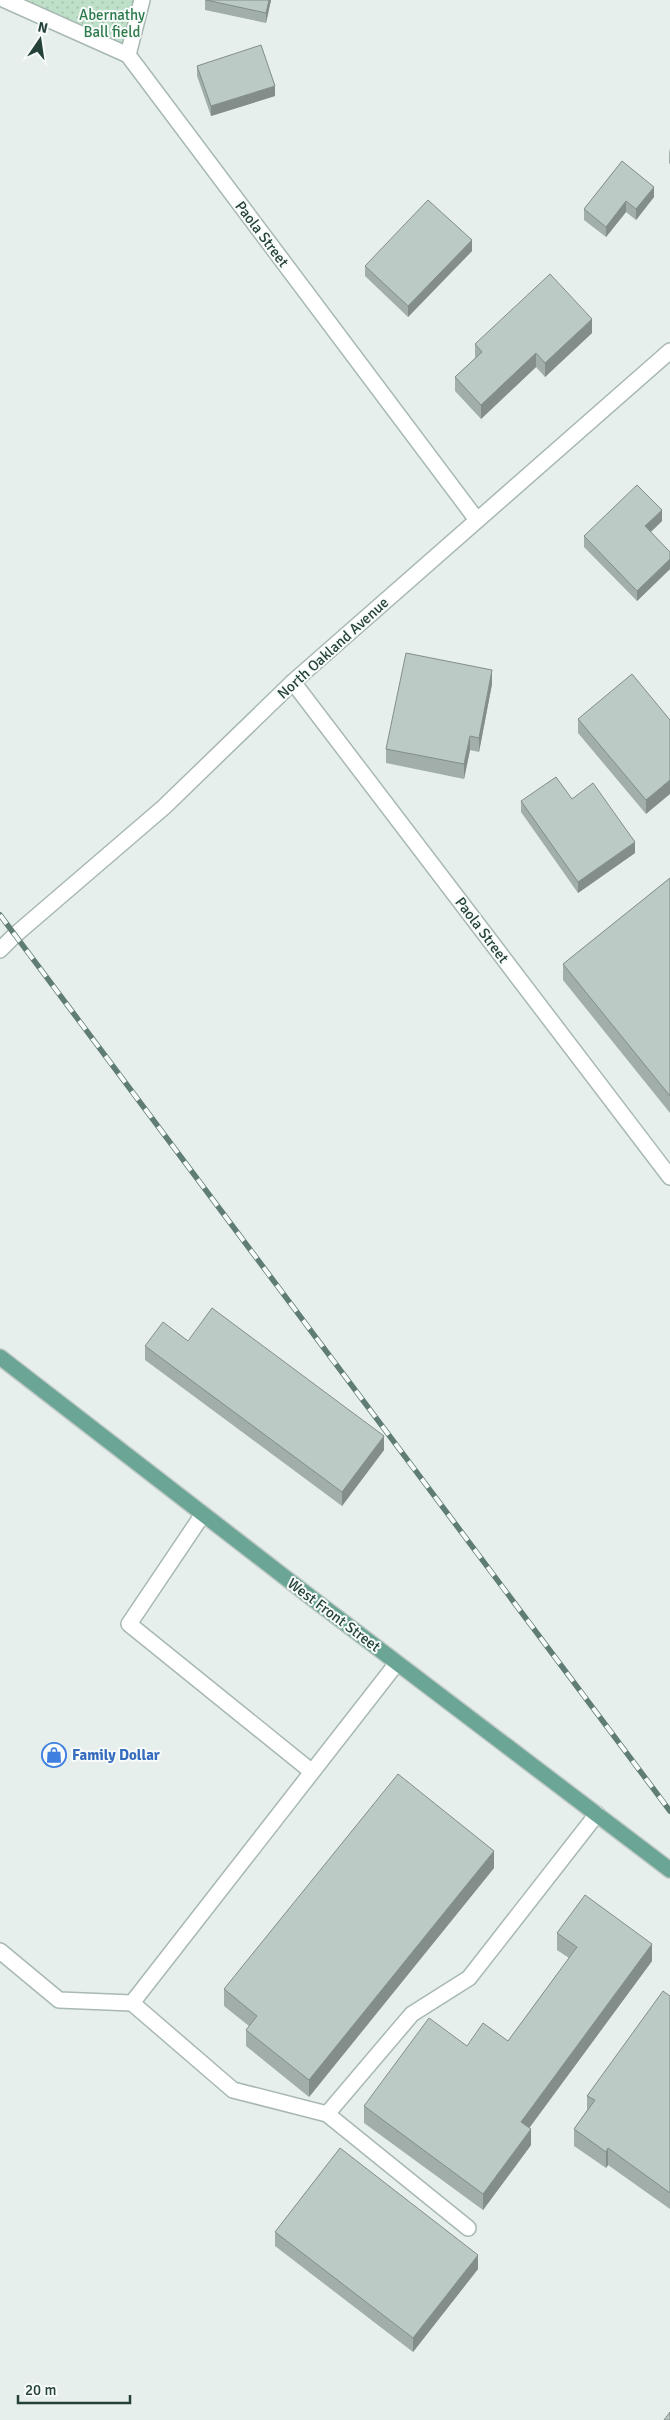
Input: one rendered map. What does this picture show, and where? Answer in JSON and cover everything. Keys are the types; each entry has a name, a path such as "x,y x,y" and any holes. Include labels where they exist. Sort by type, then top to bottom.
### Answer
{"main road":[{"name":"West Front Street","path":"0,1357 396,1663 670,1870"}],"street":[{"name":"Paola Street","path":"5,0 128,55 478,520"},
{"path":"128,55 142,0"},
{"name":"North Oakland Avenue","path":"0,950 164,807 293,682 670,351"},
{"name":"Paola Street","path":"293,682 670,1177"},
{"path":"203,1514 128,1624 311,1770"},
{"path":"132,2003 311,1770 396,1663"},
{"path":"327,2114 412,2014 469,1978 597,1814"},
{"path":"0,1951 59,2000 132,2003 233,2090 327,2114 468,2228"}],"green space":[{"name":"Abernathy Ball field","path":"5,0 142,0 128,55"}],"building":[{"path":"206,0 269,0 266,13"},
{"path":"261,45 275,86 211,106 197,66"},
{"path":"622,161 654,187 636,209 626,201 606,227 584,209"},
{"path":"428,200 472,240 408,306 365,266"},
{"path":"550,274 592,319 545,363 536,353 481,405 455,377 482,352 475,344"},
{"path":"637,485 662,510 645,526 670,552 670,559 637,591 584,536"},
{"path":"406,653 492,670 479,738 470,736 464,764 386,749"},
{"path":"632,674 670,720 670,780 646,800 578,719"},
{"path":"556,777 572,799 593,783 635,842 578,882 521,801"},
{"path":"670,878 670,1096 563,964"},
{"path":"212,1308 384,1436 342,1492 145,1346 163,1322 188,1341"},
{"path":"398,1774 494,1851 309,2080 246,2030 257,2016 224,1989"},
{"path":"585,1895 652,1944 521,2122 531,2129 483,2194 364,2106 429,2018 467,2046 483,2023 508,2041 577,1947 557,1933"},
{"path":"663,1991 670,1996 670,2193 608,2148 606,2152 574,2129 595,2100 587,2096"},
{"path":"340,2148 478,2255 413,2338 275,2232"},
{"path":"670,2412 670,2420 664,2420"}],"railway":[{"path":"0,915 670,1811"}],"place":[{"name":"Family Dollar","path":"54,1755"}]}
